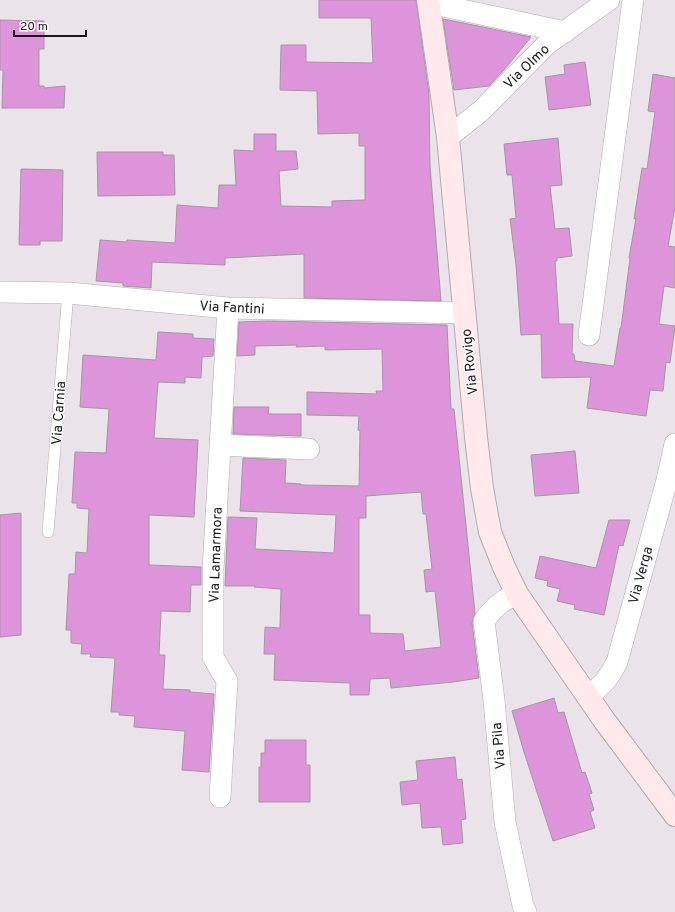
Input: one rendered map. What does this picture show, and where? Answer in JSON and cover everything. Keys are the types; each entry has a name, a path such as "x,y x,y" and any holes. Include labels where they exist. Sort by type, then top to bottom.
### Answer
{"main road":[{"name":"Via Rovigo","path":"428,2 448,138 482,488 490,532 517,594 588,696 675,815"}],"street":[{"name":"Via Olmo","path":"448,138 481,111 547,44 609,0"},
{"path":"589,335 633,0"},
{"path":"428,2 565,32"},
{"name":"Via Fantini","path":"0,292 68,293 228,308 464,313"},
{"name":"Via Lamarmora","path":"220,797 227,681 213,657 213,570 228,308"},
{"name":"Via Verga","path":"588,696 601,687 617,662 667,480 675,444"},
{"path":"220,445 309,449"},
{"name":"Via Pila","path":"517,594 503,600 491,610 484,621 494,700 505,822 523,906 526,912"}],"lane":[{"name":"Via Carnia","path":"48,532 68,293"}],"building":[{"path":"319,0 416,0 429,94 430,166 441,301 304,298 304,254 225,258 225,265 152,262 151,288 123,286 123,283 96,281 100,240 175,243 177,205 218,208 219,185 236,185 234,150 254,151 254,134 276,134 276,151 296,151 298,169 279,171 281,206 332,207 332,201 365,200 365,146 359,146 359,133 318,134 317,91 280,90 281,45 306,45 306,62 373,63 371,18 319,18"},
{"path":"443,19 531,37 489,86 454,90"},
{"path":"0,20 44,21 44,49 39,49 39,86 44,86 44,88 65,86 64,108 2,108 3,70 0,70"},
{"path":"585,62 591,105 549,110 545,77 565,74 564,65"},
{"path":"653,74 675,78 675,207 668,246 675,247 675,288 664,286 659,324 675,326 670,363 666,362 663,391 650,390 646,416 587,408 591,377 542,378 541,334 521,335 516,265 510,219 516,218 512,175 507,175 504,144 558,138 562,185 550,186 555,229 569,228 572,256 557,258 557,261 555,261 559,324 573,324 572,354 574,354 575,361 614,366 621,328 629,258 636,218 634,219 642,168 647,169 655,112 648,111"},
{"path":"97,152 163,152 163,155 174,155 175,195 98,196"},
{"path":"21,169 63,170 62,241 40,241 40,245 19,245"},
{"path":"268,321 447,325 451,409 454,409 475,613 472,623 479,678 391,688 390,678 370,679 369,695 350,695 350,683 274,680 275,654 264,654 265,627 280,628 281,589 254,587 255,586 225,586 228,517 257,518 255,549 334,553 336,515 240,511 243,458 286,460 285,483 301,485 359,486 359,416 307,415 307,392 377,394 376,391 383,391 382,349 325,350 325,346 255,346 255,355 237,356 239,322","holes":["421,492 423,514 426,514 432,569 424,570 426,592 435,591 441,647 405,651 403,634 370,633 370,615 359,615 359,518 366,518 366,496"]},
{"path":"158,332 193,334 193,338 214,339 213,356 202,357 201,378 185,377 185,383 158,382 154,438 198,440 194,517 149,515 149,565 201,567 201,585 191,585 190,612 161,611 159,655 165,655 163,689 190,690 190,692 214,694 209,772 182,770 185,731 134,727 135,716 119,715 119,712 111,712 115,658 90,657 91,654 81,654 82,644 71,643 71,630 66,630 69,574 75,574 76,552 87,553 89,509 77,508 77,503 72,503 75,452 106,453 109,409 80,407 83,355 156,360"},
{"path":"234,407 269,407 268,414 301,414 301,436 233,434"},
{"path":"575,451 579,493 535,496 531,455"},
{"path":"21,513 21,635 0,637 0,515"},
{"path":"609,520 630,520 623,546 619,545 604,615 574,609 575,605 557,601 560,589 547,586 548,581 535,578 540,556 596,568"},
{"path":"554,698 558,713 564,712 582,773 585,772 592,793 589,794 594,810 590,812 595,828 553,841 512,711"},
{"path":"265,740 306,740 306,765 310,765 310,802 259,802 259,767 261,767 261,753 265,753"},
{"path":"455,757 457,780 462,779 466,819 461,820 463,843 443,845 441,827 422,828 420,803 402,805 400,782 418,780 416,761"}]}
